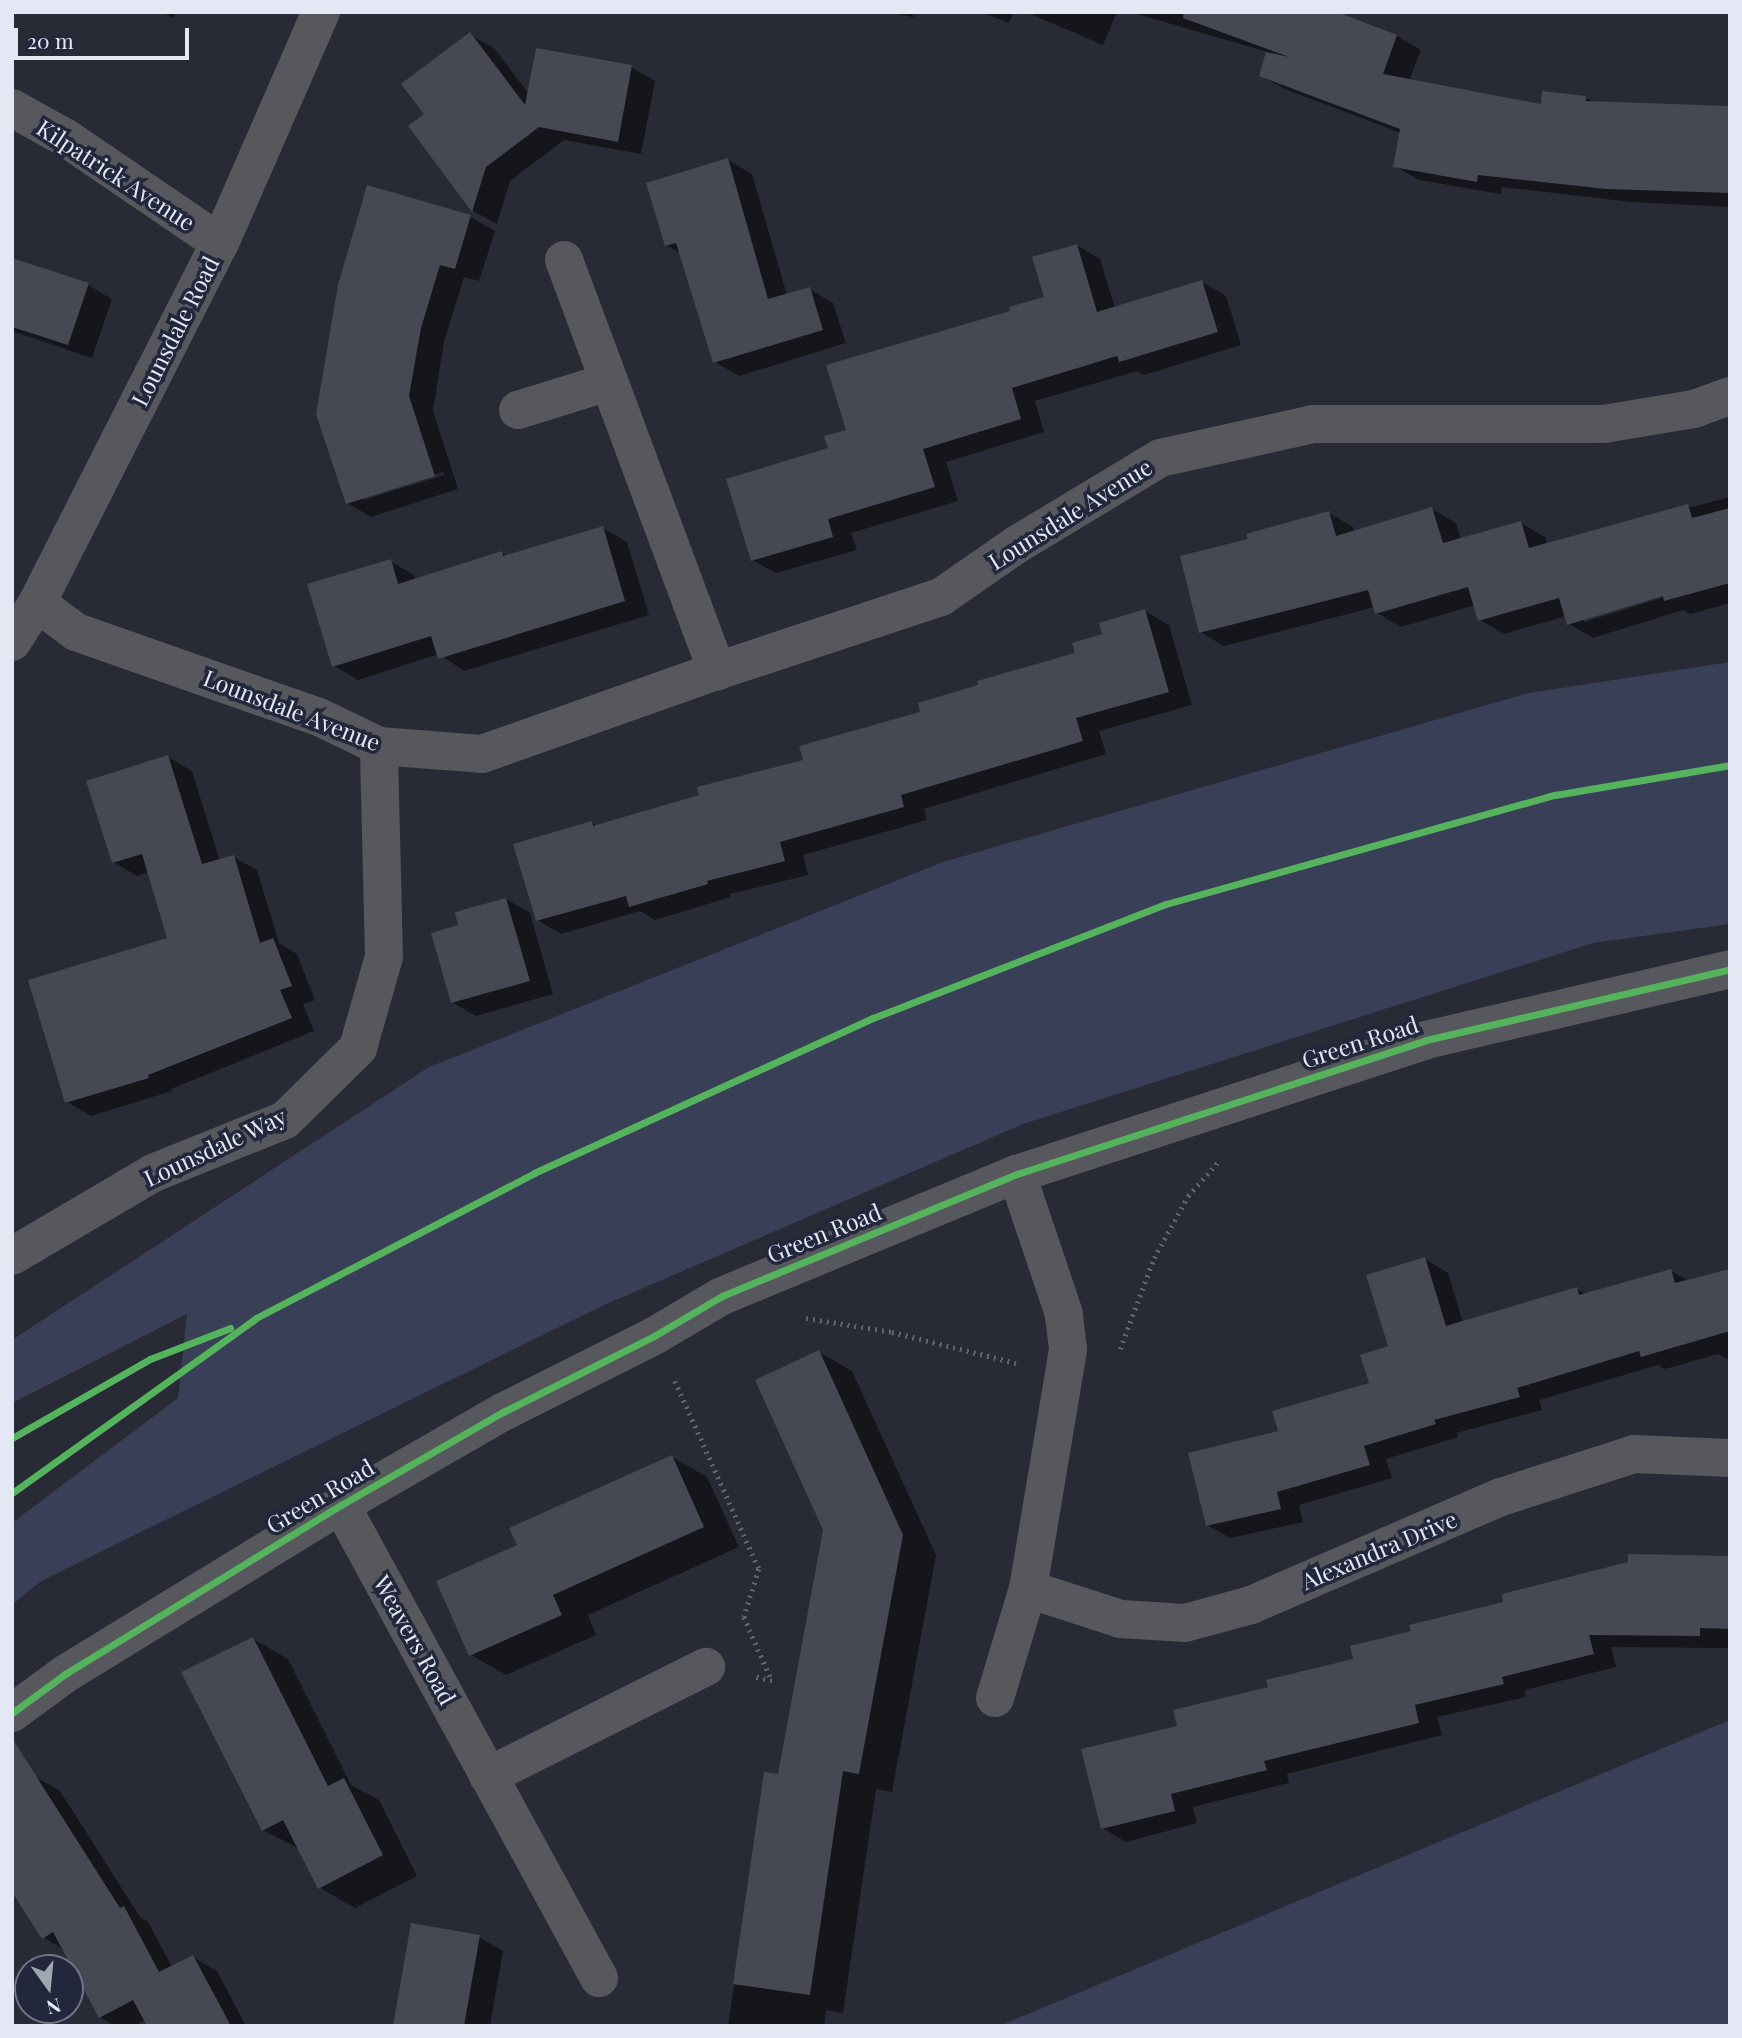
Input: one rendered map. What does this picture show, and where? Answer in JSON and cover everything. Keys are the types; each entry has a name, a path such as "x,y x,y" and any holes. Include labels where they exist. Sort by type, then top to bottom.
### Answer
{"street":[{"name":"Lounsdale Road","path":"12,642 37,603 220,243 321,12"},
{"name":"Kilpatrick Avenue","path":"12,108 66,138 220,243"},
{"path":"564,260 717,671"},
{"path":"518,410 608,382"},
{"name":"Lounsdale Avenue","path":"37,603 76,632 319,717 379,746 482,754 717,671 941,597 1016,545 1160,458 1314,424 1604,424 1694,409 1730,396"},
{"name":"Lounsdale Way","path":"12,1256 153,1173 285,1120 358,1048 384,957 379,746"},
{"name":"Green Road","path":"12,1713 65,1674 341,1505 503,1412 654,1336 722,1296 1017,1174 1426,1040 1730,969"},
{"path":"995,1698 1028,1589 1068,1349 1064,1314 1017,1174"},
{"name":"Alexandra Drive","path":"1028,1589 1121,1619 1185,1623 1251,1605 1501,1497 1634,1454 1730,1458"},
{"name":"Weavers Road","path":"341,1505 599,1978"},
{"path":"488,1776 706,1667"}],"path":[{"path":"654,1336 759,1569 744,1616 772,1681 706,1667"}],"shaded area":[{"path":"1730,662 1730,924 1593,943 1023,1124 602,1306 41,1581 12,1605 12,1523 178,1398 187,1314 12,1403 12,1340 429,1067 943,862 1529,693"},
{"path":"1730,1720 1730,2026 999,2026"}],"building":[{"path":"1184,12 1337,12 1397,35 1383,74 1541,104 1542,91 1586,96 1586,101 1730,106 1730,193 1606,189 1478,175 1477,182 1393,167 1400,129 1259,76 1266,52 1289,57 1183,18"},
{"path":"470,32 525,105 536,48 632,65 618,142 539,127 486,167 472,212 408,126 424,114 401,84"},
{"path":"728,158 768,299 810,287 823,330 713,363 676,243 665,246 646,183"},
{"path":"367,185 471,215 455,269 440,265 421,328 409,396 435,476 346,504 316,414 338,285"},
{"path":"1077,244 1097,312 1202,280 1218,332 1119,362 1117,356 1012,388 1021,419 923,449 935,487 828,519 833,537 751,561 726,479 828,448 824,436 846,430 826,365 1010,311 1009,307 1044,297 1032,257"},
{"path":"12,258 89,283 68,345 12,327"},
{"path":"1688,504 1692,518 1730,508 1730,583 1664,601 1663,596 1567,625 1559,598 1478,621 1468,587 1375,614 1368,590 1199,633 1180,556 1248,539 1246,534 1329,511 1336,536 1432,507 1443,543 1521,521 1529,548"},
{"path":"603,526 625,601 438,659 431,636 332,667 307,584 391,559 398,584 502,551 503,556"},
{"path":"1145,609 1169,692 1076,718 1083,741 901,795 904,807 780,842 785,861 707,881 708,884 629,907 626,896 536,921 513,844 592,821 593,826 699,795 697,787 803,760 799,746 920,712 918,703 978,685 977,681 1075,653 1072,643 1102,634 1099,623"},
{"path":"168,755 202,864 234,855 260,943 273,938 292,986 280,990 292,1018 148,1075 149,1078 65,1103 28,980 167,938 142,854 112,863 86,781"},
{"path":"506,898 530,981 451,1003 431,933 458,925 455,912"},
{"path":"1425,1257 1446,1326 1577,1287 1579,1295 1671,1269 1675,1283 1730,1269 1730,1331 1641,1357 1639,1351 1517,1388 1520,1397 1434,1420 1436,1424 1364,1446 1370,1465 1277,1492 1281,1509 1206,1526 1188,1453 1278,1431 1272,1411 1369,1383 1360,1355 1388,1346 1366,1275"},
{"path":"819,1350 903,1535 859,1774 843,1771 810,1995 733,1984 764,1772 778,1774 823,1530 755,1380"},
{"path":"672,1455 704,1527 553,1595 562,1615 469,1656 436,1581 517,1545 509,1528"},
{"path":"1628,1554 1730,1556 1730,1629 1700,1628 1700,1636 1589,1635 1594,1654 1502,1677 1504,1684 1415,1705 1419,1723 1264,1761 1267,1770 1171,1794 1175,1811 1101,1829 1081,1749 1177,1726 1173,1710 1268,1687 1266,1680 1353,1659 1350,1646 1411,1631 1409,1625 1503,1602 1502,1594 1628,1562"},
{"path":"253,1637 328,1786 344,1778 383,1855 318,1889 283,1820 262,1831 181,1672"},
{"path":"12,1738 120,1908 124,1906 159,1972 193,1955 231,2026 147,2026 133,2000 99,2018 84,1990 84,1954 65,1954 53,1932 42,1939 12,1892"},
{"path":"411,1923 480,1935 464,2026 393,2026"}],"cycle path":[{"path":"12,1493 256,1318 534,1173 873,1018 1166,904 1555,795 1730,765"},
{"path":"12,1713 65,1674 341,1505 503,1412 654,1336 722,1296 1017,1174 1426,1040 1730,969"},
{"path":"12,1438 150,1359 230,1328"}]}
